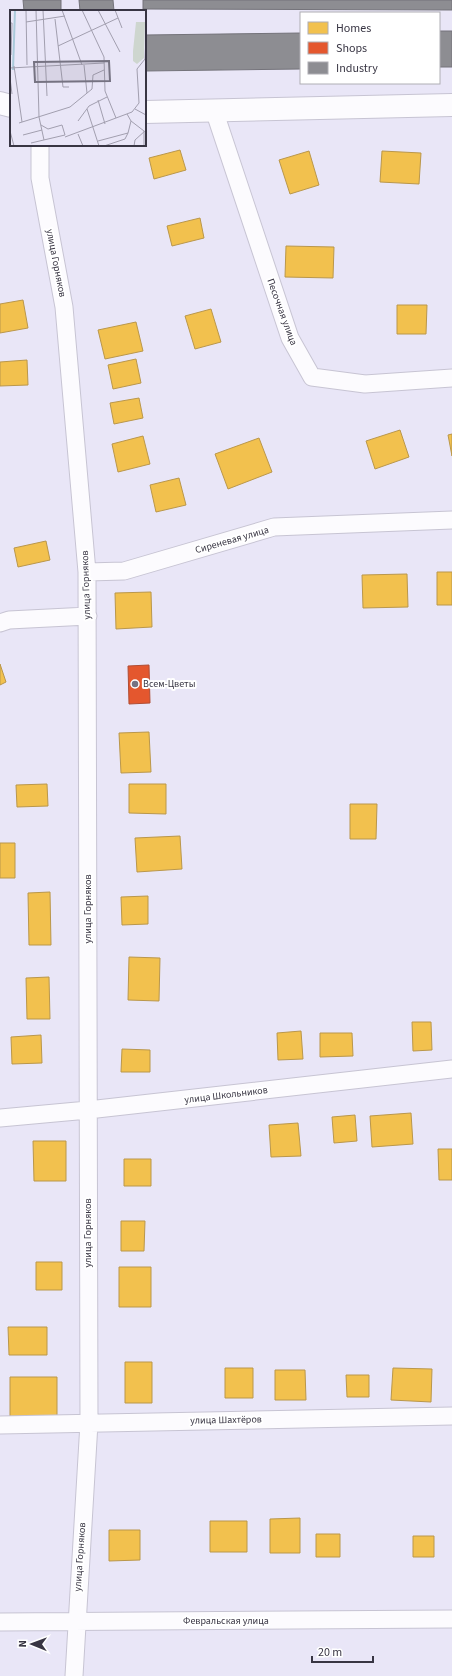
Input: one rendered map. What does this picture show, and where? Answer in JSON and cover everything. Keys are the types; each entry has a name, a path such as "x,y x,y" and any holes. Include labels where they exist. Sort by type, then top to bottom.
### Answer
{"main road":[{"path":"0,103 10,106"},
{"path":"146,112 452,105"}],"street":[{"name":"Песочная улица","path":"214,110 290,338 312,377 365,384 452,378"},
{"name":"улица Горняков","path":"40,146 40,178 64,307 87,572 88,616 89,1423 74,1676"},
{"name":"Сиреневая улица","path":"87,572 124,571 274,527 452,520"},
{"path":"0,623 9,620 88,616"},
{"name":"улица Школьников","path":"0,1118 88,1110 452,1069"},
{"name":"улица Шахтёров","path":"0,1425 452,1416"},
{"name":"Февральская улица","path":"0,1622 452,1619"}],"building: Homes":[{"path":"180,150 186,170 154,179 149,158"},
{"path":"309,151 319,185 290,194 279,160"},
{"path":"382,151 421,153 419,184 380,182"},
{"path":"200,218 204,238 172,246 167,226"},
{"path":"286,246 334,247 333,278 285,277"},
{"path":"23,300 28,328 0,333 0,304"},
{"path":"397,305 427,305 426,334 397,334"},
{"path":"211,309 221,342 195,349 185,316"},
{"path":"136,322 143,351 105,359 98,330"},
{"path":"136,359 141,383 113,389 108,365"},
{"path":"27,360 28,385 0,386 0,362"},
{"path":"139,398 143,418 114,424 110,403"},
{"path":"400,430 409,457 375,469 366,441"},
{"path":"452,434 452,456 448,435"},
{"path":"143,436 150,464 118,472 112,444"},
{"path":"259,438 272,472 228,489 215,454"},
{"path":"179,478 186,505 156,512 150,485"},
{"path":"46,541 50,560 18,567 14,548"},
{"path":"437,572 452,572 452,605 437,605"},
{"path":"407,574 408,607 363,608 362,575"},
{"path":"151,592 152,627 116,629 115,593"},
{"path":"0,664 6,682 0,685"},
{"path":"149,732 151,772 121,773 119,733"},
{"path":"47,784 48,806 17,807 16,785"},
{"path":"129,784 166,784 166,814 129,813"},
{"path":"350,804 377,804 376,839 350,839"},
{"path":"180,836 182,869 137,872 135,838"},
{"path":"0,843 15,843 15,878 0,878"},
{"path":"50,892 51,945 29,945 28,893"},
{"path":"148,896 148,924 122,925 121,897"},
{"path":"129,957 160,958 159,1001 128,1000"},
{"path":"49,977 50,1019 27,1019 26,978"},
{"path":"412,1022 431,1022 432,1050 413,1051"},
{"path":"301,1031 303,1059 278,1060 277,1033"},
{"path":"320,1033 352,1033 353,1056 320,1057"},
{"path":"41,1035 42,1063 12,1064 11,1037"},
{"path":"122,1049 150,1050 150,1072 121,1072"},
{"path":"411,1113 413,1144 372,1147 370,1116"},
{"path":"355,1115 357,1141 334,1143 332,1117"},
{"path":"298,1123 301,1156 271,1157 269,1125"},
{"path":"33,1141 66,1141 66,1181 34,1181"},
{"path":"438,1149 452,1149 452,1180 439,1180"},
{"path":"124,1159 151,1159 151,1186 124,1186"},
{"path":"121,1221 145,1221 144,1251 121,1251"},
{"path":"36,1262 62,1262 62,1290 36,1290"},
{"path":"119,1267 151,1267 151,1307 119,1307"},
{"path":"8,1327 47,1327 47,1355 9,1355"},
{"path":"125,1362 152,1362 152,1403 125,1403"},
{"path":"225,1368 253,1368 253,1398 225,1398"},
{"path":"393,1368 432,1369 431,1402 391,1400"},
{"path":"275,1370 305,1370 306,1400 275,1400"},
{"path":"346,1375 369,1375 369,1397 347,1397"},
{"path":"10,1377 57,1377 57,1418 10,1418"},
{"path":"300,1518 300,1553 270,1553 270,1519"},
{"path":"210,1521 247,1521 247,1552 210,1552"},
{"path":"109,1530 140,1530 140,1560 109,1561"},
{"path":"316,1534 340,1534 340,1557 316,1557"},
{"path":"413,1536 434,1536 434,1557 413,1557"}],"building: Shops":[{"path":"149,665 150,703 129,704 128,666"}],"building: Industry":[{"path":"23,0 61,0 61,10 24,10"},
{"path":"79,0 113,0 114,10 80,10"},
{"path":"143,0 452,0 452,10 143,9"},
{"path":"440,31 452,31 452,67 440,67"},
{"path":"300,33 300,69 146,71 146,35"}],"place":[{"name":"Всем-Цветы","path":"135,684"}]}
